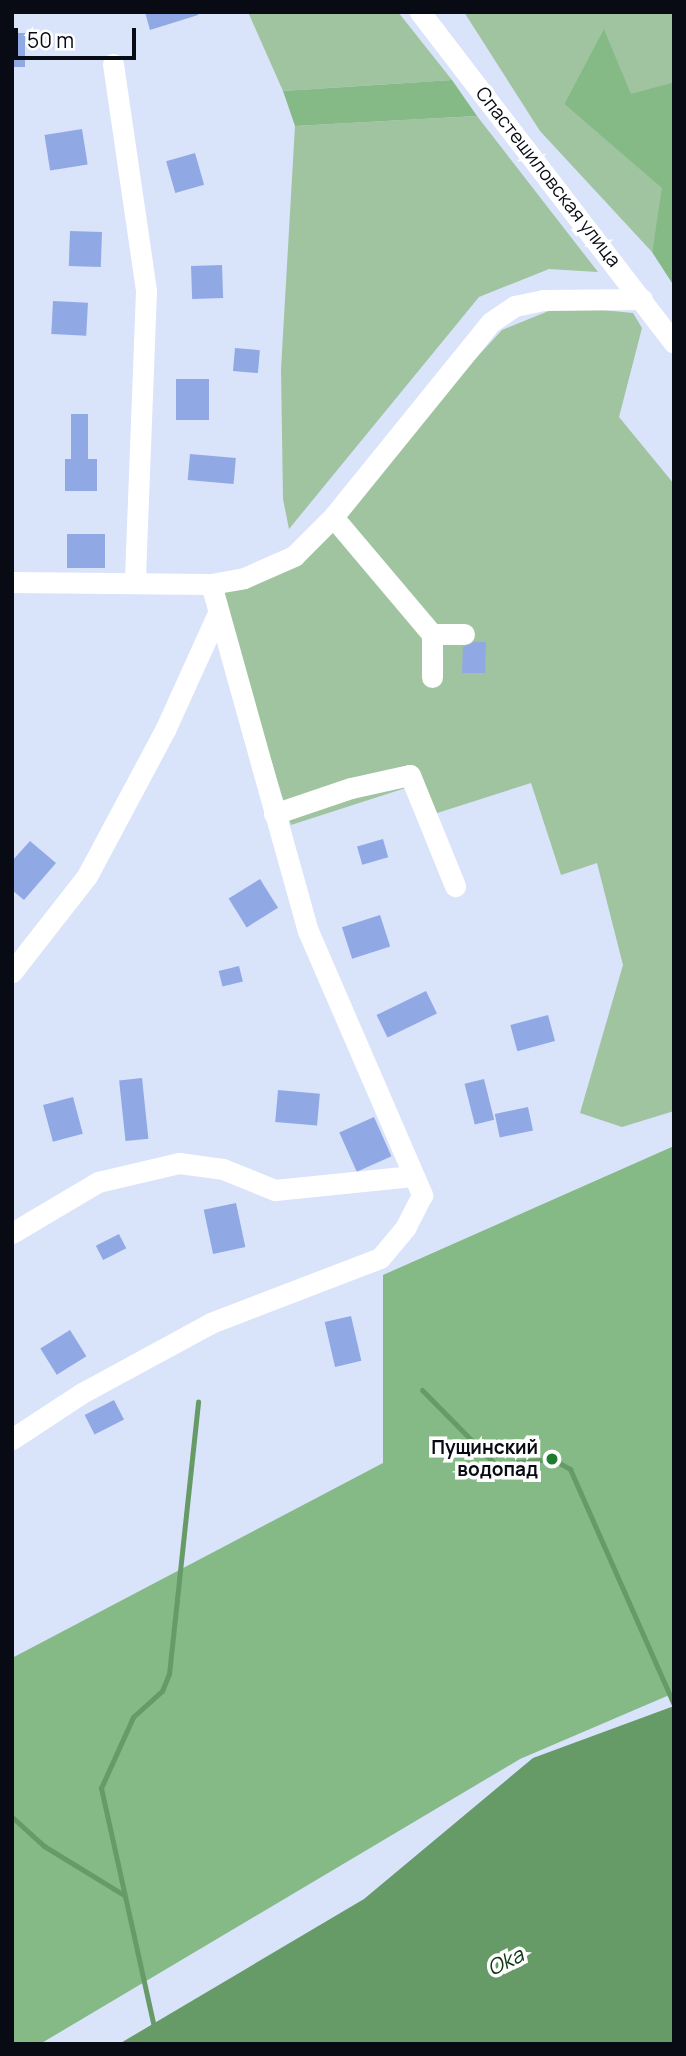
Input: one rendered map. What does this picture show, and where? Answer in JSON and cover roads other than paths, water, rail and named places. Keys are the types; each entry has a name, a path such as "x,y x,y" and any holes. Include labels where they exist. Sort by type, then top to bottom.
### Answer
{"street":[{"name":"Спастешиловская улица","path":"422,14 674,343"},
{"path":"113,64 146,291 135,582"},
{"path":"12,582 211,584 244,578 294,556 333,517 491,322 515,306 544,300 642,299"},
{"path":"333,517 432,634 432,677"},
{"path":"12,1439 82,1393 211,1323 380,1258 406,1227 422,1195 308,931 211,584"},
{"path":"12,972 88,876 165,730 218,613"},
{"path":"432,634 464,634"},
{"path":"274,814 352,788 410,775 455,886"},
{"path":"12,1233 99,1182 179,1163 223,1169 275,1190 412,1176"}],"water":[{"name":"Oka","path":"674,1706 674,2044 119,2044 364,1899 533,1758"}],"waterway":[{"path":"422,1390 495,1464 552,1459 570,1469 674,1705"},
{"path":"154,2027 101,1788 133,1717 162,1691 169,1674 198,1402"},
{"path":"12,1817 44,1846 124,1895"}],"place":[{"name":"Пущинский водопад","path":"552,1459"}]}
